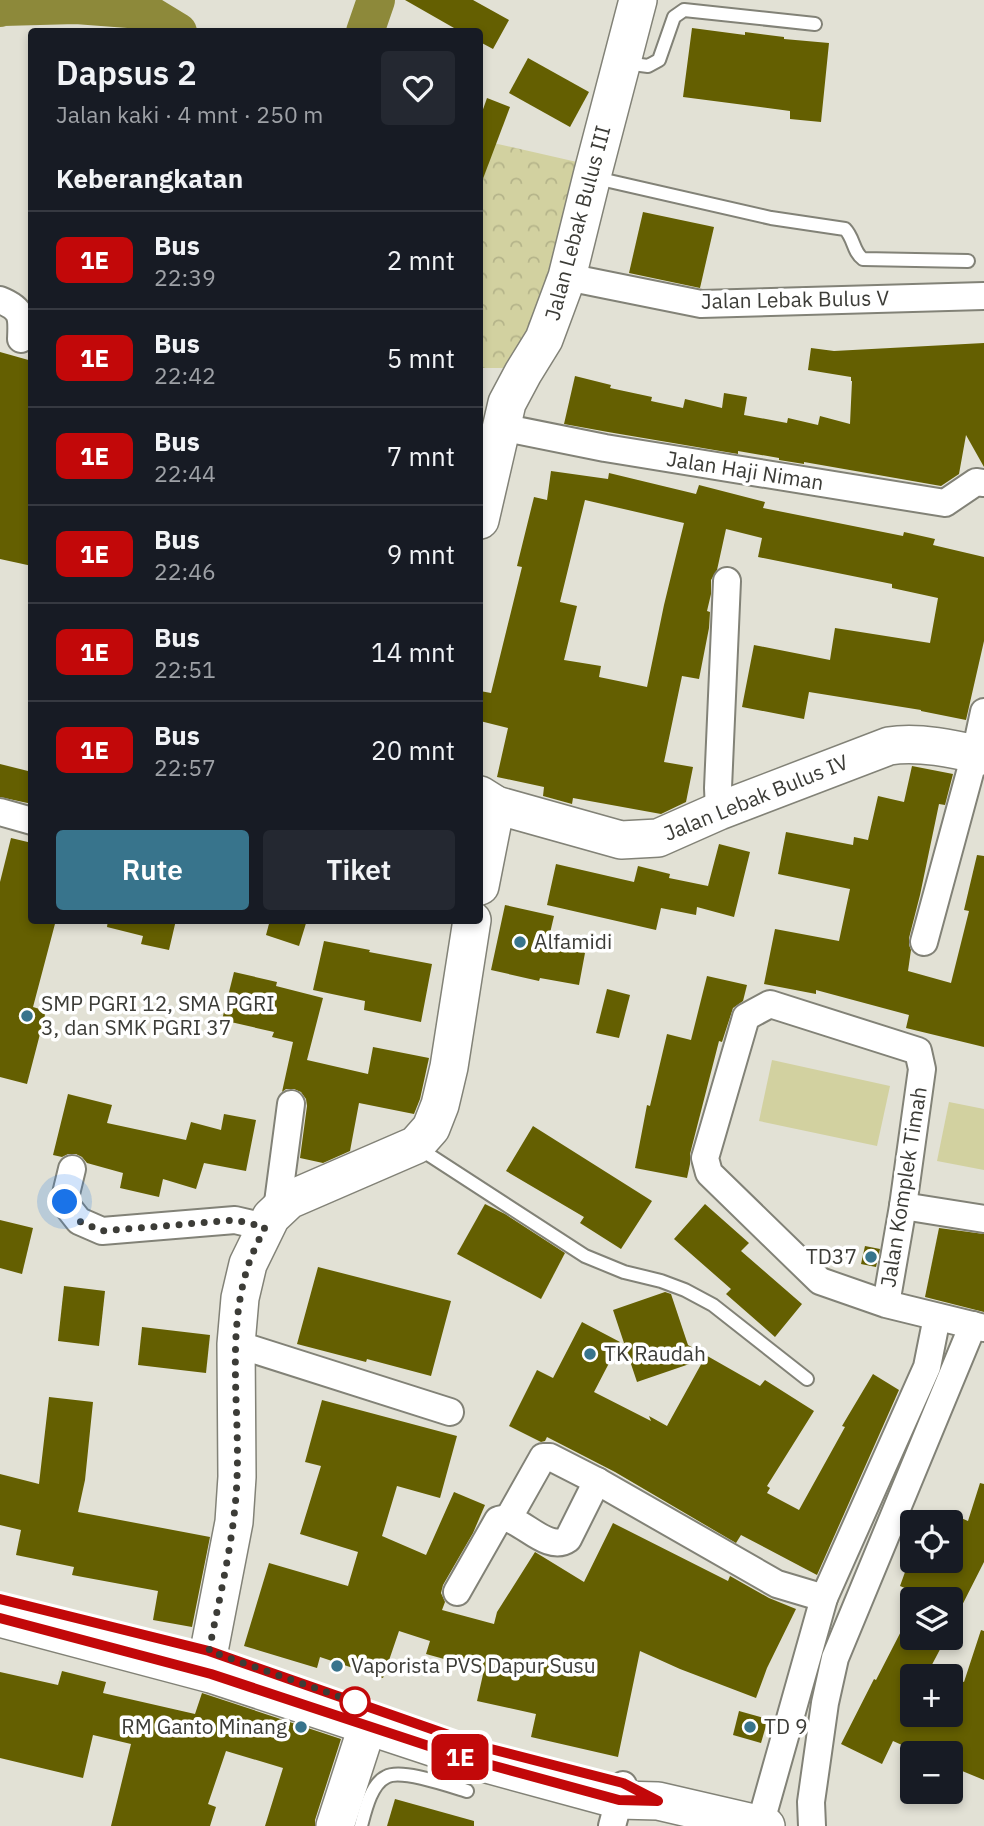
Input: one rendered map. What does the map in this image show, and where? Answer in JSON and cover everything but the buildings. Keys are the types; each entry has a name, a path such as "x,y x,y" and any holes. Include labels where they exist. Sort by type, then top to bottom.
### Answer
{"street":[{"name":"Jalan Lebak Bulus III","path":"483,491 486,462 501,427 507,403 544,339 567,277 638,0"},
{"name":"Jalan Lebak Bulus V","path":"567,277 701,304 984,296"},
{"path":"0,300 16,308 22,318 21,339"},
{"name":"Jalan Haji Niman","path":"501,427 605,448 945,503 976,482 984,483"},
{"path":"719,811 727,581"},
{"path":"925,942 979,755 984,712"},
{"name":"Jalan Lebak Bulus IV","path":"488,800 621,840 657,838 719,811 889,746 915,744 979,755"},
{"path":"483,854 488,800"},
{"path":"0,812 28,820"},
{"path":"209,1651 234,1522 237,1477 236,1344 240,1298 248,1264 271,1219 289,1200 415,1145 431,1128 440,1105 449,1067 469,924"},
{"name":"Jalan Komplek Timah","path":"813,1826 811,1802 825,1703 835,1658 952,1376 979,1326 886,1304 820,1281 709,1173 705,1158 746,1017 770,1004 918,1051 922,1069 886,1304"},
{"path":"271,1219 291,1104"},
{"path":"72,1169 65,1202 79,1221 102,1231 271,1219"},
{"path":"903,1206 984,1219"},
{"path":"0,1618 211,1674 368,1727 420,1761 462,1778 618,1803 658,1801 763,1825 824,1598 927,1367 937,1318"},
{"path":"236,1344 450,1412"},
{"path":"927,1367 952,1376"},
{"path":"508,1519 543,1457 550,1457 777,1584 824,1598"},
{"path":"457,1592 496,1522 508,1519 552,1543 563,1543 568,1539 597,1481"},
{"path":"0,1599 209,1651 483,1747 618,1803"},
{"path":"352,1812 368,1727"}],"lane":[{"path":"621,63 648,66 659,60 674,17 684,10 815,24"},
{"path":"592,177 771,218 845,229 850,234 857,255 863,259 968,261"},
{"path":"415,1145 585,1256 624,1272 685,1290 713,1305 807,1380"},
{"path":"352,1812 387,1776 420,1761"}],"green space":[{"path":"483,141 577,162 547,297 508,368 483,368"},
{"path":"772,1060 890,1086 877,1146 759,1121"},
{"path":"949,1102 984,1109 984,1170 937,1161"}],"waterway":[{"path":"366,28 376,0"},
{"path":"0,8 76,5 142,10 171,28"}],"bus line":[{"name":"1E","path":"0,1599 209,1651 483,1747 623,1783 658,1801 619,1800 465,1758 211,1674 0,1618"}],"place":[{"name":"Alfamidi","path":"520,942"},
{"name":"SMP PGRI 12, SMA PGRI 3, dan SMK PGRI 37","path":"27,1016"},
{"name":"TD37","path":"871,1257"},
{"name":"TK Raudah","path":"590,1354"},
{"name":"Vaporista PVS Dapur Susu","path":"337,1666"},
{"name":"RM Ganto Minang","path":"301,1727"},
{"name":"TD 9","path":"750,1727"}],"route":[{"path":"65,1202 79,1221 102,1231 235,1220 265,1227 248,1264 240,1298 236,1344 237,1477 234,1522 209,1651 358,1703 355,1702"}]}
